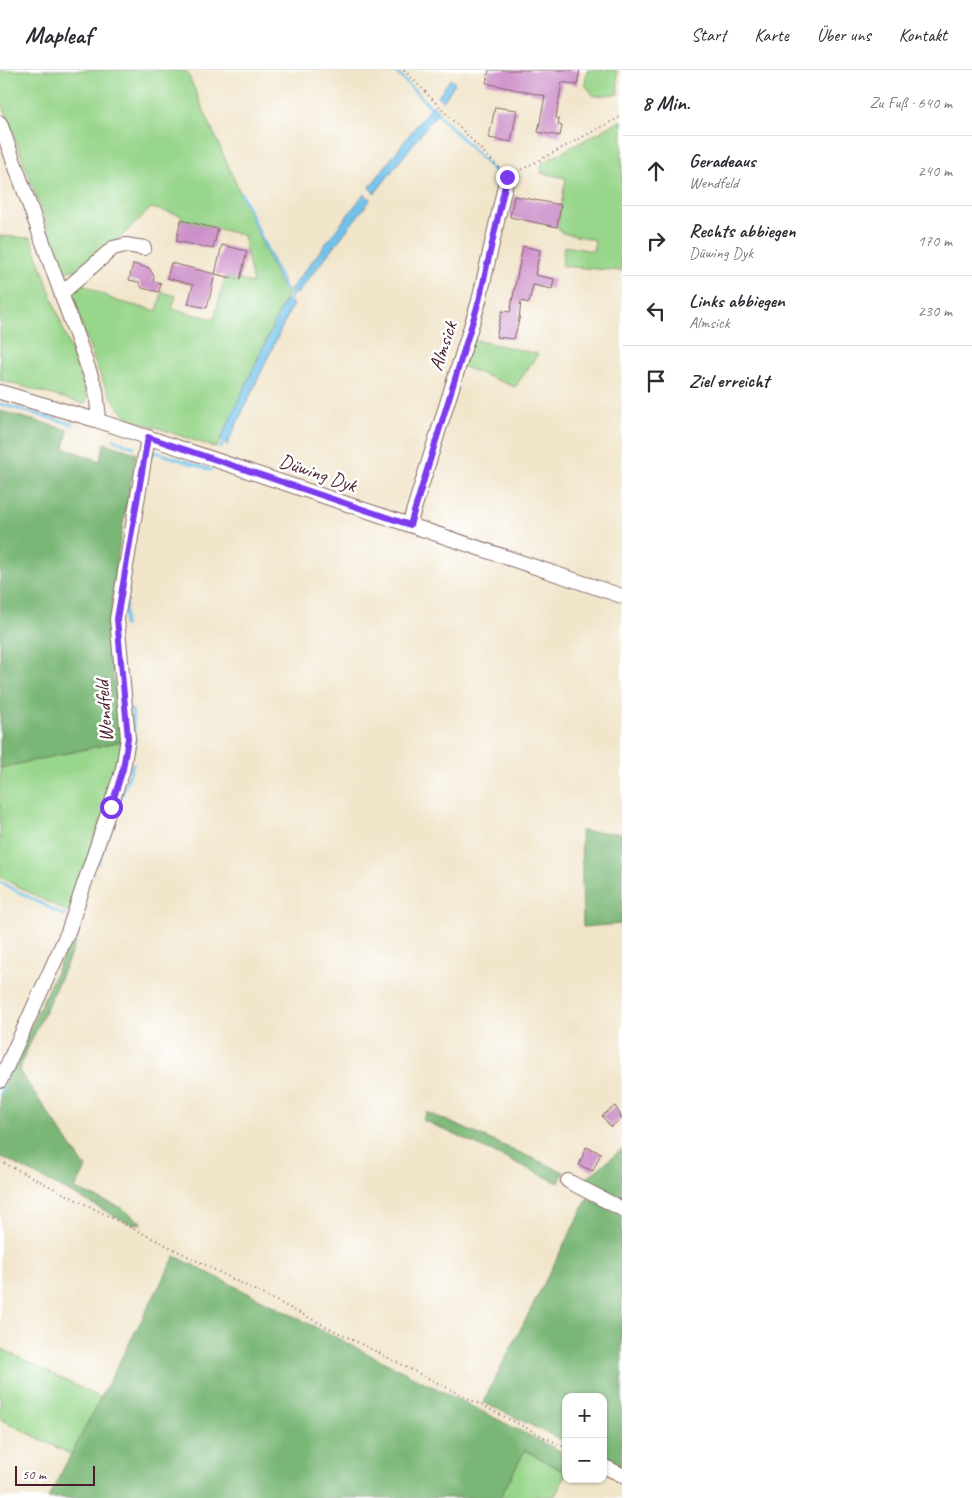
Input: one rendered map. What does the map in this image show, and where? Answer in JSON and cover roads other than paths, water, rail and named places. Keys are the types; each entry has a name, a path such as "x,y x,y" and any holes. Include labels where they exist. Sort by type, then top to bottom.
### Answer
{"street":[{"path":"0,123 96,390 98,410 96,420"},
{"name":"Almsick","path":"410,525 479,301 507,177"},
{"path":"62,293 113,248 126,245 144,248"},
{"name":"Düwing Dyk","path":"0,392 148,437 622,596"},
{"name":"Wendfeld","path":"0,1082 68,932 123,769 128,738 117,619 148,437"},
{"path":"568,1181 622,1209"},
{"path":"607,1468 622,1475"}],"water":[{"path":"450,79 455,83 443,102 438,97"},
{"path":"432,105 439,111 375,193 369,188"},
{"path":"364,194 371,199 297,294 289,291"},
{"path":"285,300 293,304 227,445 220,441"}],"waterway":[{"path":"394,70 499,176"},
{"path":"241,193 285,289"},
{"path":"287,305 294,290"},
{"path":"0,404 72,424"},
{"path":"114,440 134,447"},
{"path":"221,448 225,440"},
{"path":"150,457 156,452 211,470"},
{"path":"124,625 126,604"},
{"path":"132,710 134,732"},
{"path":"135,738 135,747"},
{"path":"98,864 133,764"},
{"path":"0,882 65,916"},
{"path":"0,1093 4,1085"}]}
